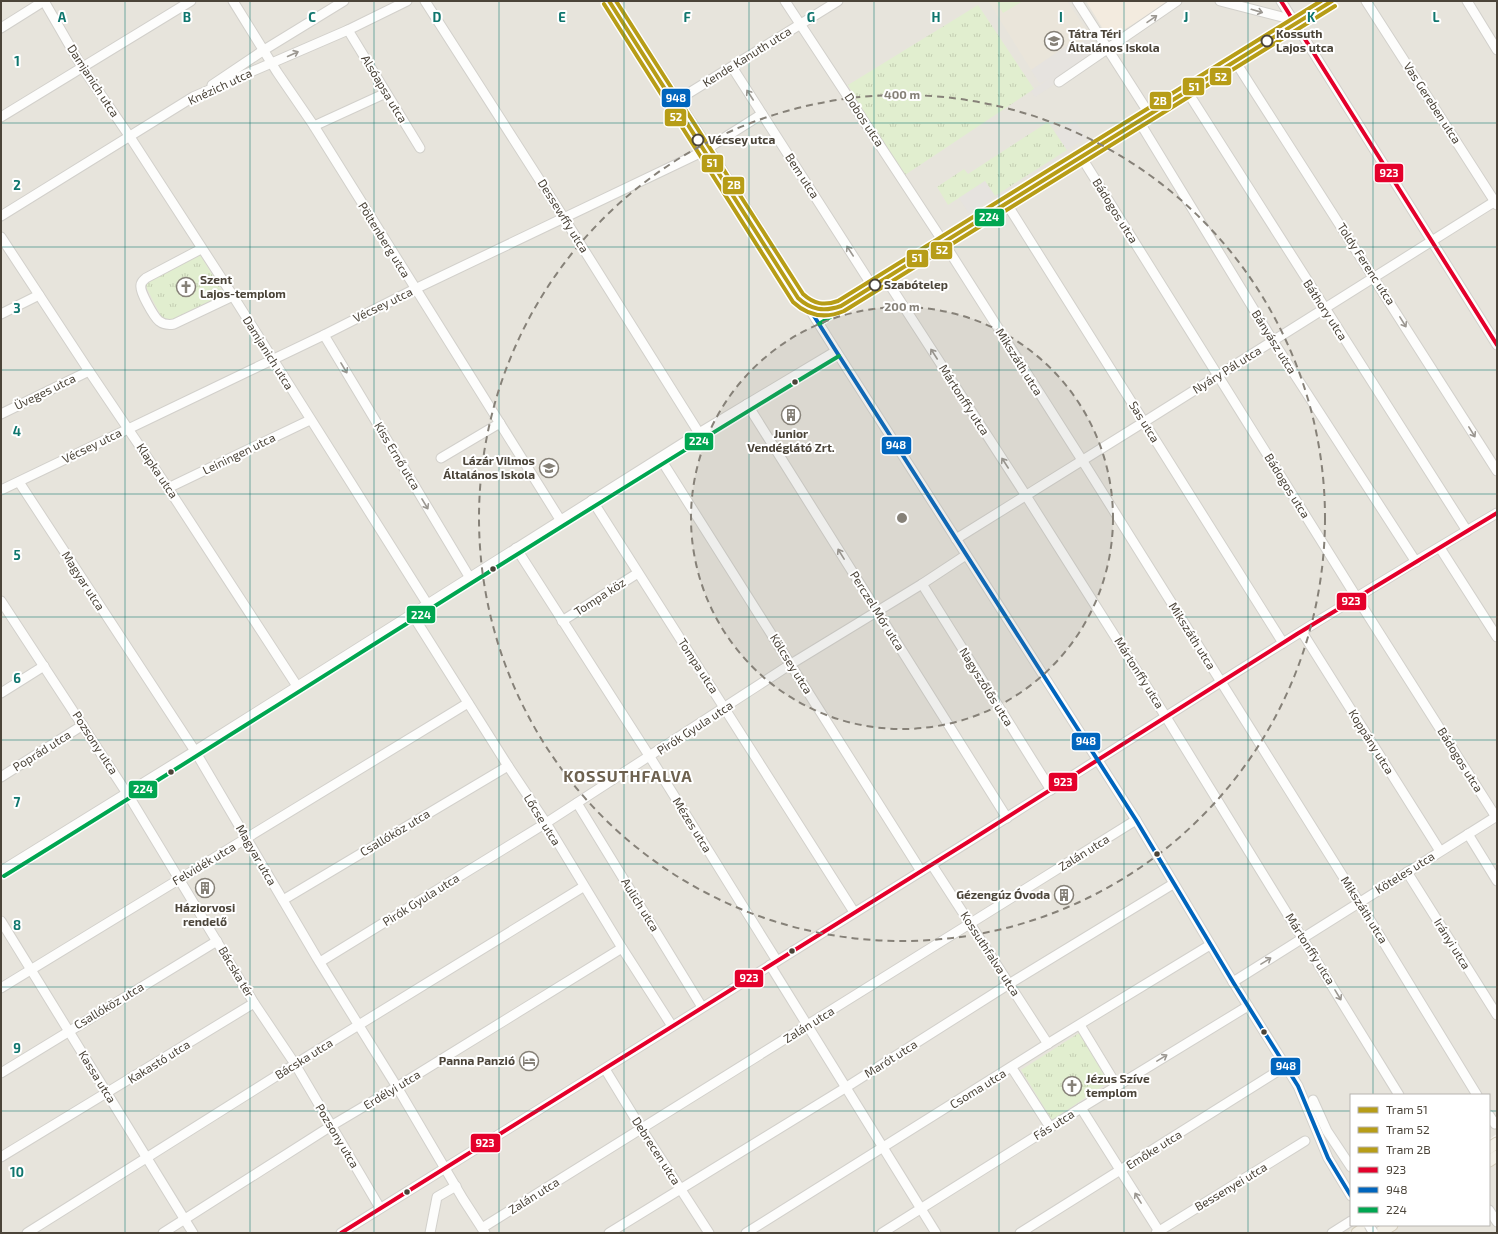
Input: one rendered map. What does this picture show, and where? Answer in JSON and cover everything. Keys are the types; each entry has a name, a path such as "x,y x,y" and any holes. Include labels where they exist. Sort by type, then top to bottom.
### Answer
{"main road":[{"path":"1357,1233 1380,1229"}],"street":[{"path":"1,28 44,1"},
{"name":"Damjanich utca","path":"44,1 82,67 130,137 273,359 310,420 428,605"},
{"path":"1,117 191,1"},
{"name":"Pöltenberg utca","path":"233,1 272,64 314,126 560,520"},
{"path":"193,97 264,50 344,1"},
{"name":"Knézich utca","path":"1,216 193,97 272,64 408,1"},
{"name":"Dessewffy utca","path":"425,1 699,433"},
{"path":"613,1 709,149 836,351 1136,820 1210,945 1298,1086 1328,1158 1350,1194"},
{"name":"Dobos utca","path":"785,1 839,81 942,240"},
{"name":"Kende Kanuth utca","path":"676,100 838,1"},
{"path":"1073,1 1101,44 1108,49"},
{"path":"1077,1 1148,112"},
{"path":"1059,82 1177,1"},
{"path":"1220,1 1294,20"},
{"path":"1282,1 1497,345"},
{"path":"816,319 1325,1"},
{"name":"Vas Gereben utca","path":"1366,1 1496,202"},
{"path":"1467,1 1497,50"},
{"name":"Alsóapsa utca","path":"348,30 420,148"},
{"name":"Toldy Ferenc utca","path":"1233,58 1375,277 1497,471"},
{"name":"Bem utca","path":"732,67 871,284"},
{"name":"Báthory utca","path":"1185,88 1467,531"},
{"path":"314,126 386,93"},
{"name":"Vécsey utca","path":"1,490 709,149 762,114"},
{"name":"Bányász utca","path":"1137,118 1273,341 1416,562"},
{"name":"Bádogos utca","path":"1080,155 1357,598 1496,816"},
{"name":"Sas utca","path":"1005,201 1283,643"},
{"name":"Nyáry Pál utca","path":"956,539 1496,202"},
{"name":"Klapka utca","path":"1,237 89,371 129,428 297,686"},
{"name":"Mikszáth utca","path":"942,240 1082,460 1359,902 1476,1094"},
{"path":"201,249 143,281 141,285 142,293 157,320 165,324 174,324 232,296"},
{"name":"Mártonffy utca","path":"884,276 1166,717 1398,1094"},
{"path":"1,314 40,295"},
{"name":"Kiss Ernő utca","path":"324,335 470,578"},
{"path":"1,871 428,605 699,433 826,359 836,351"},
{"name":"Üveges utca","path":"1,414 89,371"},
{"name":"Perczel Mór utca","path":"747,404 1007,818"},
{"name":"Leiningen utca","path":"168,488 310,420"},
{"path":"441,458 500,423"},
{"name":"Kölcsey utca","path":"660,458 921,871"},
{"name":"Magyar utca","path":"19,482 195,751 320,962 483,1231"},
{"name":"Tompa utca","path":"592,500 854,912"},
{"path":"340,1233 854,912 932,865 1220,682 1497,513"},
{"name":"Mézes utca","path":"516,548 650,757 773,963 806,1026 936,1233"},
{"path":"1440,548 1497,638"},
{"name":"Pirók Gyula utca","path":"320,962 546,823 650,757 791,664 922,584 966,555"},
{"name":"Tompa köz","path":"562,621 638,573"},
{"name":"Nagyszőlős utca","path":"922,584 1051,790"},
{"name":"Pozsony utca","path":"3,608 44,666 127,792 180,879"},
{"name":"Lőcse utca","path":"412,614 508,766 546,823 583,887 672,1026"},
{"name":"Koppány utca","path":"1302,632 1440,851"},
{"path":"1,693 44,666"},
{"name":"Felvidék utca","path":"1,988 468,703"},
{"name":"Poprád utca","path":"1,777 83,725"},
{"name":"Csallóköz utca","path":"283,900 508,766"},
{"name":"Aulich utca","path":"577,803 702,1007"},
{"name":"Köteles utca","path":"1233,982 1496,816"},
{"name":"Zalán utca","path":"483,1231 641,1128 1136,820"},
{"path":"1468,834 1497,881"},
{"name":"Kossuthfalva utca","path":"932,865 1048,1044"},
{"name":"Irányi utca","path":"1407,872 1497,1015"},
{"name":"Bácska tér","path":"180,879 254,1003 295,1064"},
{"name":"Marót utca","path":"609,1233 845,1088 1009,984 1173,884"},
{"name":"Bácska utca","path":"27,1233 295,1064 583,887"},
{"name":"Kassa utca","path":"1,921 193,1233"},
{"name":"Csallóköz utca","path":"1,1073 68,1030 217,941"},
{"name":"Csoma utca","path":"746,1233 1012,1068 1048,1044 1210,945"},
{"name":"Erdélyi utca","path":"163,1233 331,1126 622,948"},
{"name":"Kakastó utca","path":"1,1157 107,1094 254,1003"},
{"name":"Fás utca","path":"882,1233 1050,1127 1248,1006"},
{"path":"1080,1025 1117,1086"},
{"name":"Pozsony utca","path":"295,1064 380,1208"},
{"name":"Emőke utca","path":"1020,1233 1286,1066"},
{"name":"Debrecen utca","path":"605,1068 641,1128 709,1233"},
{"path":"1012,1068 1050,1127"},
{"path":"1313,1100 1327,1131 1350,1166"},
{"path":"1081,1108 1158,1232"},
{"name":"Bessenyei utca","path":"1158,1232 1305,1141"},
{"path":"430,1233 437,1197 456,1186"},
{"path":"1490,1212 1497,1222"},
{"path":"1332,1233 1350,1222"}],"shaded area":[{"path":"1,1 1497,1 1497,1134 1490,1138 1490,1094 1350,1094 1350,1226 1358,1226 1347,1233 1,1233"},
{"name":"Tátra Téri Általános Iskola","path":"1067,1 1097,46 1040,84 989,2"},
{"path":"1086,1 1170,1 1109,39"},
{"path":"1090,36 1101,54 1035,97 1031,91 1051,77 1040,84 1031,70 1072,42 1075,47"},
{"path":"1075,120 1086,138 1067,150 1055,132"},
{"path":"985,181 995,196 969,213 959,198"},
{"path":"1497,1162 1497,1233 1388,1233 1398,1226 1490,1226 1490,1166"}],"green space":[{"path":"996,1 1023,1 1003,13"},
{"path":"978,5 1034,89 902,177 848,85"},
{"path":"1048,122 1067,150 995,196 985,181 948,205 937,187 964,169 968,174"},
{"path":"199,253 225,295 170,321 162,318 147,289 146,285 148,281"},
{"path":"1079,1033 1109,1082 1052,1120 1021,1070"}],"tram line":[{"name":"51","path":"609,1 798,298 808,305 818,309 829,309 841,306 1332,1"},
{"name":"2B","path":"616,1 803,294 815,302 824,304 838,301 1321,1"},
{"name":"52","path":"604,4 793,302 799,307 817,315 830,315 844,311 1335,6"}],"transit line":[{"name":"948","path":"613,1 709,149 836,351 1136,820 1233,982 1298,1086 1328,1158 1350,1194"},
{"name":"923","path":"1281,1 1497,345"},
{"name":"224","path":"819,324 1297,25"},
{"name":"224","path":"4,876 629,484 839,356"},
{"name":"923","path":"341,1233 968,842 1297,634 1497,513"}],"place":[{"name":"Tátra Téri Általános Iskola","path":"1054,41"},
{"name":"Kossuth Lajos utca","path":"1267,41"},
{"name":"Vécsey utca","path":"698,140"},
{"name":"Szabótelep","path":"875,285"},
{"name":"Szent Lajos-templom","path":"186,287"},
{"name":"Junior Vendéglátó Zrt.","path":"791,415"},
{"name":"Lázár Vilmos Általános Iskola","path":"549,468"},
{"name":"Háziorvosi rendelő","path":"205,888"},
{"name":"Gézengúz Óvoda","path":"1064,895"},
{"name":"Panna Panzió","path":"529,1061"},
{"name":"Jézus Szíve templom","path":"1072,1086"}],"district":[{"name":"KOSSUTHFALVA","path":"628,776"}]}
